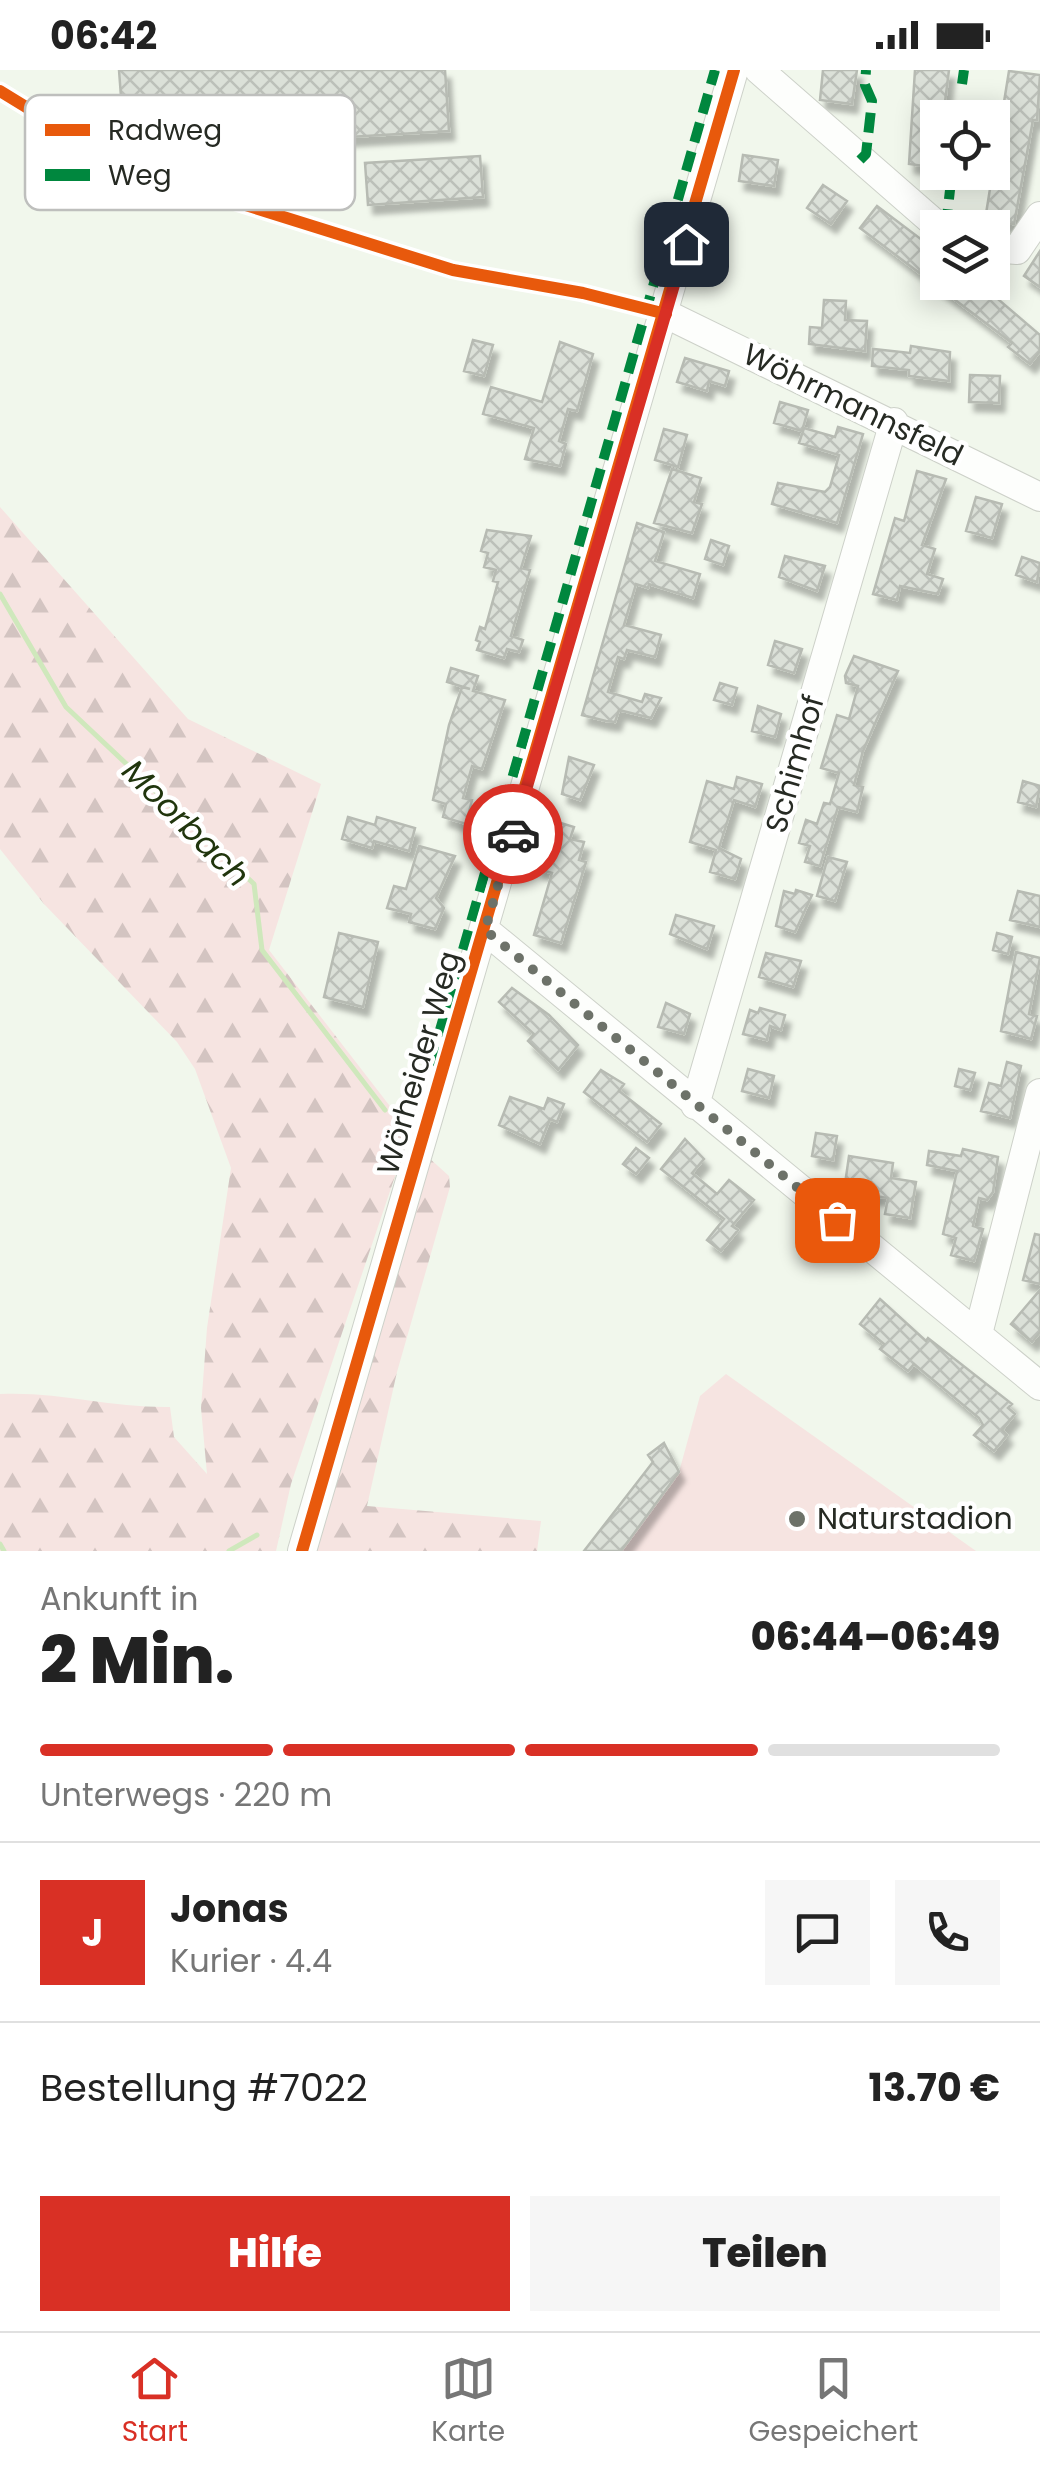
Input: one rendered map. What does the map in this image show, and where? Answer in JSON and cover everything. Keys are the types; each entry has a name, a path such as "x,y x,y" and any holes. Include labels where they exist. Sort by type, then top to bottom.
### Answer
{"street":[{"name":"Wörheider Weg","path":"302,1551 666,314 734,70"},
{"path":"759,70 920,211"},
{"path":"1010,249 1018,250 1040,216"},
{"name":"Wöhrmannsfeld","path":"666,314 1040,496"},
{"name":"Schimhof","path":"695,1105 894,422"},
{"path":"485,930 1040,1386"},
{"path":"978,1334 1040,1093"}],"green space":[{"path":"0,507 188,719 321,784 269,950 410,1132 291,1484 276,1551 0,1551 0,1394 170,1407 174,1437 207,1474 201,1408 207,1328 231,1168 195,1069 177,1042 44,904 0,849"},
{"path":"427,1156 449,1176 450,1187 397,1372 367,1506 541,1521 537,1551 313,1551"},
{"path":"726,1374 976,1551 621,1551 679,1472 700,1396"}],"building":[{"path":"119,70 445,70 449,131 355,137 355,95 121,95"},
{"path":"823,70 857,70 852,104 820,100"},
{"path":"915,70 949,70 945,100 920,100 920,166 909,164"},
{"path":"1009,71 1040,75 1037,120 1033,120 1014,224 1010,223 1010,210 987,210 990,190 1010,190 1010,100 1004,100"},
{"path":"743,155 778,160 774,186 739,181"},
{"path":"480,156 483,197 368,205 365,163"},
{"path":"823,185 847,201 831,224 807,208"},
{"path":"877,206 920,238 920,273 860,228"},
{"path":"1040,251 1040,287 1024,276"},
{"path":"824,300 846,301 845,320 867,321 865,351 809,344 810,327 822,328"},
{"path":"955,300 999,300 1040,335 1040,351 1030,364 1008,347 1012,343"},
{"path":"473,340 493,345 484,376 464,371"},
{"path":"560,342 593,354 577,411 568,409 559,441 566,444 560,466 525,459 534,428 483,414 491,387 542,402"},
{"path":"911,346 950,352 949,381 909,376 909,370 872,366 873,349 910,353"},
{"path":"685,358 729,371 725,386 709,381 707,391 677,382"},
{"path":"970,375 1000,376 999,403 969,402"},
{"path":"780,402 808,410 802,431 774,423"},
{"path":"838,427 863,434 837,523 772,504 778,483 825,492 830,487 839,455 799,443 804,428 835,437"},
{"path":"664,429 687,435 678,467 655,460"},
{"path":"672,469 701,478 694,502 702,504 692,533 654,523"},
{"path":"917,471 946,479 922,545 935,549 927,574 943,579 938,594 900,586 897,600 873,594 895,518 904,521"},
{"path":"976,497 1002,504 992,538 966,531"},
{"path":"637,523 664,532 655,561 700,574 693,598 649,584 648,588 636,584 624,625 661,635 655,657 627,650 624,659 618,657 608,692 642,702 645,694 661,698 651,718 619,710 615,722 606,721 582,715"},
{"path":"487,530 531,536 521,568 530,570 511,636 523,640 519,652 507,649 504,658 477,650 480,627 485,629 498,582 493,581 496,570 484,567 488,553 481,551"},
{"path":"711,540 729,546 723,565 705,559"},
{"path":"785,556 825,566 817,591 779,577"},
{"path":"1022,557 1040,563 1037,582 1016,575"},
{"path":"775,641 802,649 794,673 768,665"},
{"path":"854,656 898,671 863,751 854,785 863,787 857,812 838,807 820,866 805,862 810,846 799,843 806,820 817,824 824,803 830,804 839,773 821,768 837,715 849,719 858,686 846,683 845,676"},
{"path":"451,668 478,676 473,691 505,700 482,769 472,766 463,798 472,800 466,824 443,817 446,804 433,800 449,725 462,687 470,689 447,682"},
{"path":"720,683 737,688 732,705 714,700"},
{"path":"758,706 781,714 775,737 752,731"},
{"path":"569,757 594,765 580,800 562,794"},
{"path":"737,777 762,784 755,807 734,800 719,848 741,859 735,879 710,872 716,850 690,842 707,781 734,789"},
{"path":"1023,781 1040,786 1036,807 1018,802"},
{"path":"348,817 375,825 377,817 415,828 409,851 374,841 372,848 342,839"},
{"path":"551,820 574,827 570,839 584,842 579,860 586,862 561,943 534,935 552,873 537,869"},
{"path":"419,846 455,856 436,898 444,908 435,929 409,922 411,914 387,908 394,886 406,889"},
{"path":"828,857 847,862 835,901 817,896"},
{"path":"796,890 812,895 795,932 776,926 784,891 795,894"},
{"path":"1018,891 1040,896 1040,927 1010,920"},
{"path":"676,915 714,926 707,949 670,934"},
{"path":"339,933 378,942 363,1007 324,997"},
{"path":"997,933 1012,937 1008,954 993,950"},
{"path":"1016,952 1040,958 1029,1014 1037,1016 1031,1039 1001,1031"},
{"path":"766,953 801,961 793,987 759,977"},
{"path":"512,988 549,1015 578,1045 558,1070 528,1041 534,1034 499,1002"},
{"path":"666,1003 690,1014 684,1034 658,1027"},
{"path":"760,1008 785,1015 781,1030 770,1026 767,1040 743,1034 750,1010 758,1013"},
{"path":"1007,1062 1021,1066 1010,1118 981,1111 989,1083 1001,1086"},
{"path":"748,1069 774,1076 769,1098 742,1091"},
{"path":"959,1069 975,1073 970,1090 955,1086"},
{"path":"601,1070 624,1084 619,1091 661,1124 647,1142 584,1092"},
{"path":"510,1097 544,1109 548,1098 564,1104 557,1122 550,1119 540,1144 499,1125"},
{"path":"816,1133 837,1136 833,1160 812,1156"},
{"path":"685,1139 704,1159 692,1173 717,1194 729,1180 754,1200 732,1226 738,1230 721,1251 707,1240 724,1219 661,1169"},
{"path":"636,1148 649,1158 636,1174 623,1164"},
{"path":"963,1149 998,1157 993,1192 987,1200 979,1198 973,1226 983,1229 974,1261 951,1255 956,1238 943,1234 957,1171 927,1165 929,1151 961,1156"},
{"path":"849,1156 893,1163 891,1178 916,1182 910,1218 885,1214 888,1198 844,1191"},
{"path":"1035,1234 1040,1235 1040,1284 1023,1280"},
{"path":"1040,1290 1040,1332 1032,1342 1011,1324"},
{"path":"880,1299 926,1341 928,1338 1012,1404 1008,1408 1015,1414 1002,1430 1007,1435 994,1451 974,1435 983,1425 979,1418 914,1364 908,1371 880,1349 884,1344 860,1324"},
{"path":"664,1443 679,1472 621,1551 584,1551 653,1462 648,1455"}],"waterway":[{"name":"Moorbach","path":"0,594 66,707 254,884 262,950 385,1110"},
{"path":"229,1551 257,1535"},
{"path":"0,1544 4,1551"}],"marked path":[{"path":"430,1065 715,70"},
{"path":"860,160 866,154 872,101 865,85 866,70"},
{"path":"962,84 964,70"},
{"path":"948,210 950,190"}],"cycle path":[{"path":"302,1551 734,70"},
{"path":"0,91 25,106"},
{"path":"261,210 453,270 583,293 666,314"}],"way so far":[{"path":"513,834 485,930 837,1220"}],"place":[{"name":"Naturstadion","path":"797,1519"}],"route":[{"path":"513,834 686,244"}]}
